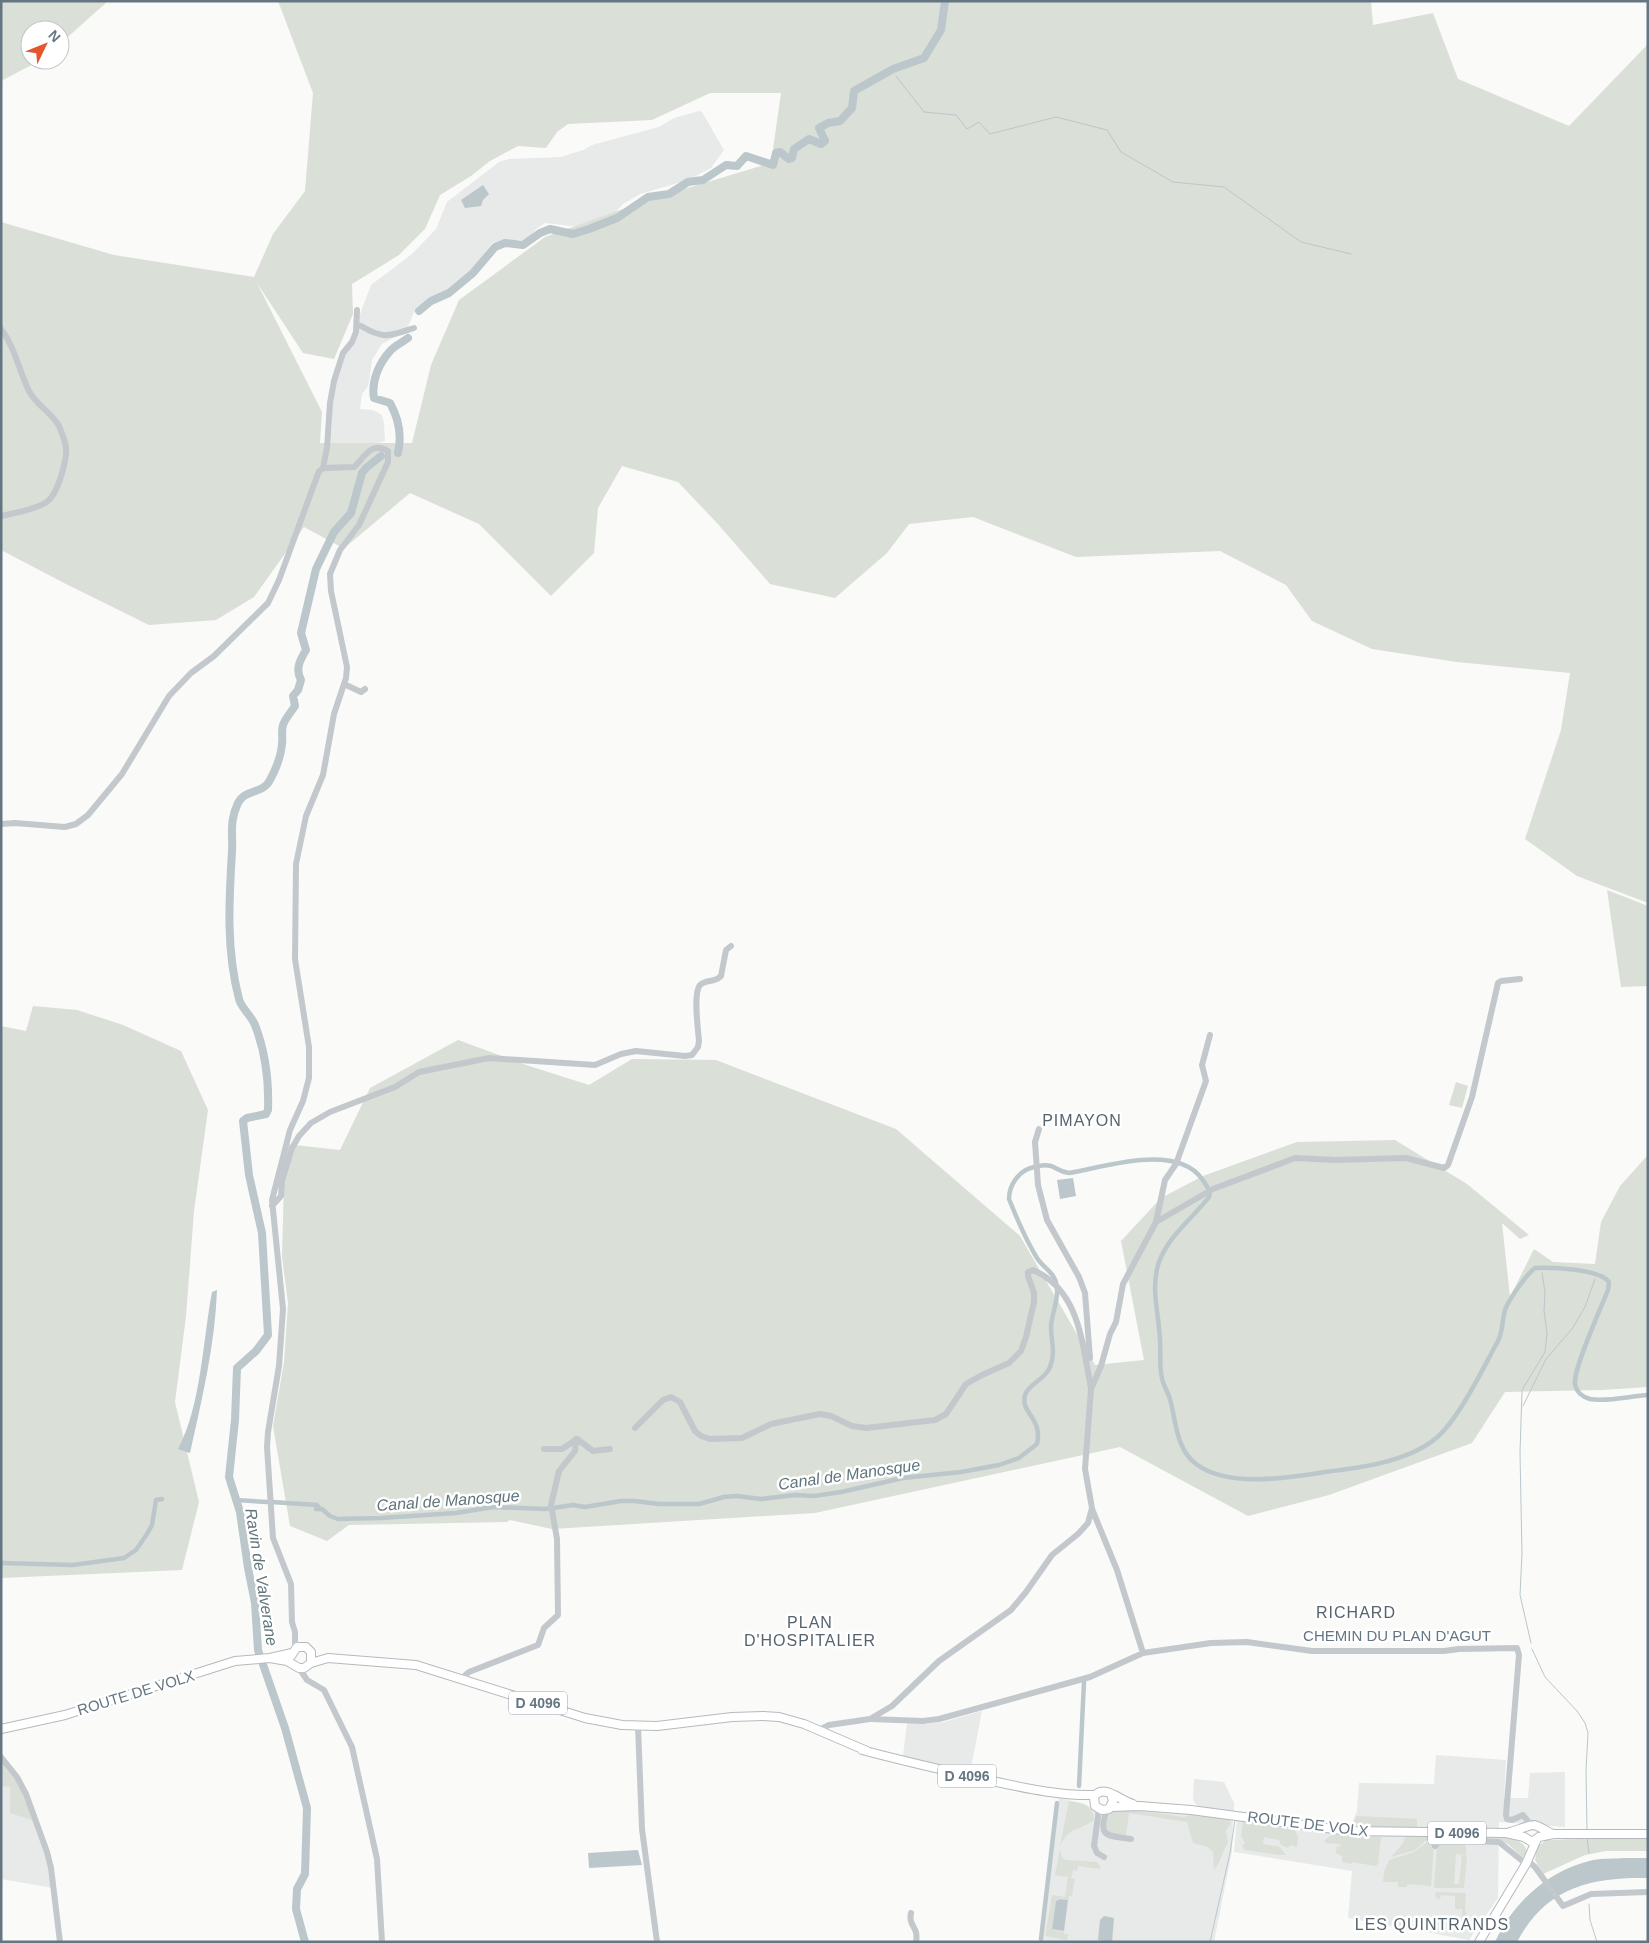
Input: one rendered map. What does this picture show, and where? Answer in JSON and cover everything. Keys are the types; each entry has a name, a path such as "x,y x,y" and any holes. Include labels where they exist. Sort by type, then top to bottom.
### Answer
{"main road":[{"name":"ROUTE DE VOLX","path":"1,1729 65,1715 246,1659 270,1658 293,1651 300,1646 328,1658 409,1664 462,1678 604,1723 638,1726 672,1725 718,1718 779,1717 794,1720 820,1730 867,1751"},
{"path":"302,1665 308,1650"},
{"path":"293,1651 302,1665"},
{"name":"ROUTE DE VOLX","path":"270,1658 302,1665 328,1658"},
{"name":"ROUTE DE VOLX","path":"749,1716 792,1724 867,1751 943,1771 1067,1795 1103,1808 1140,1806 1218,1813 1349,1831 1506,1833 1527,1829"},
{"name":"ROUTE DE VOLX","path":"1067,1795 1095,1795 1103,1790 1122,1800 1140,1806"},
{"path":"1095,1795 1103,1808 1114,1801 1111,1794"},
{"path":"1527,1829 1535,1825 1553,1834"},
{"path":"1479,1942 1528,1859 1538,1839 1539,1828"},
{"path":"1527,1829 1538,1839"},
{"path":"1527,1829 1528,1859"},
{"path":"1538,1839 1553,1834 1648,1834"}],"street":[{"path":"1,824 15,823 64,827 76,824 88,815 122,774 169,696 191,673 214,656 268,604 281,576 316,477 323,468 334,381 343,353 352,342 356,332 357,310"},
{"path":"361,326 384,336 414,328"},
{"path":"1,329 9,340 28,389 37,404 56,421 63,434 66,449 56,490 49,501 1,516"},
{"path":"308,1650 295,1632 291,1617 291,1584 273,1538 267,1460 268,1432 279,1366 283,1309 281,1271 272,1206 274,1185 282,1156 290,1130 303,1102 309,1078 309,1047 295,959 296,864 306,816 323,775 334,714 344,684 347,667 331,591 330,574 340,550 359,525 388,462 388,451 382,448 371,449 353,468 323,468"},
{"path":"344,684 361,692 364,689"},
{"path":"272,1206 281,1196 282,1181 296,1140 311,1123 330,1112 395,1086 419,1072 489,1058 594,1065 621,1054 636,1051 647,1050 685,1056 692,1054 698,1047 699,1040 696,1000 698,988 702,984 714,981 722,976 726,950 731,946"},
{"path":"1156,1222 1210,1190 1295,1158 1328,1160 1406,1158 1444,1168 1448,1165 1472,1096 1498,983 1520,979"},
{"path":"1091,1389 1116,1322 1123,1284 1156,1222 1165,1180 1177,1162 1206,1081 1202,1065 1210,1037"},
{"path":"1039,1129 1035,1139 1038,1185 1046,1214 1079,1277 1086,1298 1091,1389 1085,1469 1092,1508 1117,1570 1143,1654"},
{"path":"636,1428 663,1400 671,1397 680,1402 695,1431 701,1436 710,1439 742,1438 771,1424 820,1414 831,1416 852,1426 866,1428 935,1420 946,1414 966,1384 982,1374 1010,1363 1022,1349 1034,1302 1034,1293 1028,1272 1034,1270 1060,1289 1067,1300 1081,1333 1091,1389"},
{"path":"544,1449 562,1449 576,1439"},
{"path":"576,1439 594,1451 610,1449"},
{"path":"462,1678 469,1672 538,1645 544,1628 558,1615 557,1539 551,1507 559,1471 575,1451 576,1439"},
{"path":"792,1724 820,1730 829,1725 870,1719 892,1706 939,1661 1011,1610 1026,1592 1045,1562 1086,1526 1090,1520 1092,1508"},
{"path":"293,1651 295,1632"},
{"name":"CHEMIN DU PLAN D'AGUT","path":"870,1719 923,1721 939,1719 1090,1677 1143,1654 1211,1643 1247,1642 1312,1651 1444,1651 1517,1648 1519,1655 1506,1816 1508,1820 1512,1820 1521,1815 1527,1829"},
{"path":"302,1665 306,1678 324,1690 352,1747 377,1859 382,1942"},
{"path":"638,1726 642,1829 657,1942"},
{"path":"1,1757 17,1777 26,1794 46,1852 51,1868 60,1942"},
{"path":"1103,1808 1102,1826 1104,1832 1109,1836 1131,1839"},
{"path":"1103,1808 1094,1846 1097,1853 1104,1857"},
{"path":"1435,1846 1440,1840 1499,1842 1528,1859 1559,1903 1565,1907 1583,1896 1594,1893 1648,1892"},
{"path":"911,1913 910,1922 917,1932 916,1942"}],"shaded area":[{"path":"1,1 108,1 70,35 70,20 20,20 20,70 22,70 1,81"},
{"path":"278,1 1371,1 1373,25 1433,13 1458,79 1569,126 1648,44 1648,903 1577,876 1525,839 1561,730 1570,673 1457,662 1372,649 1312,621 1286,585 1220,551 1076,557 973,517 909,524 887,553 835,598 770,584 678,482 622,466 598,508 594,553 551,596 479,524 410,493 342,550 341,547 304,527 254,597 216,620 149,625 1,550 1,222 114,255 254,277 273,234 305,191 313,93","holes":["710,93 781,93 771,163 648,200 545,237 459,300 431,365 412,443 320,443 322,412 257,283 303,353 334,359 353,314 352,284 399,255 425,229 440,195 471,176 490,161 518,146 546,148 557,132 568,124 652,120"]},
{"path":"699,111 702,112 724,150 711,168 688,180 640,194 623,204 613,215 581,227 545,223 536,229 527,240 502,240 492,243 473,268 448,289 429,298 415,310 407,329 408,333 382,344 372,360 369,382 362,394 360,409 373,410 382,415 385,441 329,457 332,404 338,373 371,285 412,254 436,229 447,202 499,162 509,159 561,157 592,145 659,127 674,118"},
{"path":"483,185 489,194 483,200 481,206 465,208 461,200"},
{"path":"1607,890 1648,906 1648,986 1621,987"},
{"path":"33,1006 77,1010 123,1025 181,1051 208,1110 194,1211 186,1316 175,1402 199,1502 182,1570 1,1578 1,1026 26,1031"},
{"path":"458,1040 526,1065 589,1085 632,1059 716,1060 896,1129 1020,1236 1095,1365 1144,1360 1121,1241 1161,1198 1203,1176 1297,1142 1395,1140 1467,1184 1529,1235 1520,1239 1502,1223 1510,1297 1534,1249 1553,1262 1595,1264 1601,1222 1620,1186 1648,1155 1648,1387 1505,1392 1472,1443 1329,1495 1248,1516 1120,1447 815,1513 552,1529 510,1520 507,1522 349,1525 327,1541 290,1526 273,1426 284,1362 288,1303 282,1257 285,1144 340,1150 370,1088"},
{"path":"1456,1082 1468,1086 1462,1108 1449,1105"},
{"path":"1073,1178 1076,1196 1060,1199 1057,1180"},
{"path":"217,1290 211,1352 190,1453 178,1449 192,1413 212,1292"},
{"path":"982,1711 970,1773 903,1756 907,1723 927,1724 944,1722"},
{"path":"1436,1755 1506,1760 1504,1798 1528,1798 1530,1773 1565,1772 1565,1827 1499,1822 1498,1898 1469,1940 1348,1918 1352,1871 1234,1852 1237,1818 1349,1831 1357,1811 1359,1783 1434,1784"},
{"path":"1,1757 37,1823 53,1888 1,1879"},
{"path":"1,1759 16,1777 34,1821 10,1813 10,1787 1,1786"},
{"path":"1194,1779 1224,1782 1234,1803 1234,1812 1198,1807 1193,1800"},
{"path":"1059,1798 1085,1804 1097,1812 1134,1807 1233,1817 1232,1851 1214,1942 1042,1942"},
{"path":"1069,1801 1083,1804 1090,1808 1094,1820 1069,1833 1060,1846"},
{"path":"1134,1810 1184,1817 1195,1814 1227,1817 1231,1823 1226,1830 1228,1843 1214,1870 1213,1852 1208,1847 1193,1843 1187,1822 1129,1813 1126,1835 1108,1833 1105,1829 1111,1814 1117,1811"},
{"path":"1356,1816 1417,1819 1417,1829 1351,1829"},
{"path":"1243,1822 1254,1822 1295,1830 1298,1837 1297,1847 1291,1845 1288,1848 1281,1845 1279,1840 1264,1837 1263,1844 1280,1847 1286,1855 1245,1850 1242,1846 1245,1843 1241,1836"},
{"path":"1332,1835 1381,1837 1378,1864 1376,1866 1342,1862 1342,1856 1336,1853 1337,1846 1340,1847 1340,1844 1325,1843 1325,1840"},
{"path":"1407,1836 1507,1838 1522,1843 1526,1853 1525,1857 1522,1857 1508,1844 1497,1840 1497,1838 1496,1840 1436,1839 1425,1841 1415,1850 1391,1857"},
{"path":"1648,1839 1648,1851 1606,1851 1585,1855 1543,1874 1535,1860 1537,1847 1546,1840"},
{"path":"1431,1841 1434,1843 1431,1886 1407,1884 1407,1887 1398,1887 1398,1882 1383,1882 1384,1872 1389,1860 1414,1852"},
{"path":"1442,1842 1466,1842 1466,1855 1456,1854 1454,1884 1459,1884 1462,1855 1467,1856 1464,1888 1434,1888 1437,1847"},
{"path":"1060,1849 1062,1858 1066,1860 1097,1862 1100,1866 1100,1869 1078,1866 1077,1871 1073,1870 1071,1878 1075,1879 1072,1896 1069,1896 1069,1900 1060,1898 1056,1901 1052,1929 1068,1934 1067,1940 1045,1936 1052,1895 1065,1897 1068,1877 1055,1875"},
{"path":"638,1850 642,1865 589,1868 588,1853"},
{"path":"1648,1858 1648,1878 1608,1880 1589,1883 1572,1889 1556,1897 1542,1909 1529,1923 1517,1942 1495,1942 1512,1913 1535,1889 1548,1880 1562,1871 1593,1860"},
{"path":"1435,1892 1466,1893 1465,1911 1468,1917 1462,1916 1462,1909 1455,1909 1455,1896 1441,1895 1440,1899 1436,1898"},
{"path":"1060,1899 1068,1900 1064,1931 1052,1929 1056,1901"},
{"path":"1104,1916 1114,1918 1112,1942 1098,1940 1100,1920"}],"waterway":[{"name":"Ravin de Valverane","path":"419,311 431,301 449,293 473,273 495,247 505,243 523,245 540,233 550,229 573,234 589,229 617,218 648,197 669,194 688,182 703,180 726,165 737,166 746,156 773,165 776,153 780,152 789,159 792,158 794,149 809,139 821,144 825,141 819,128 828,123 840,121 852,108 854,91 893,69 924,58 941,30 945,1"},
{"path":"896,76 924,112 956,115 967,129 979,122 990,134 1056,117 1107,130 1121,152 1173,182 1224,187 1301,242 1351,254"},
{"name":"Ravin de Valverane","path":"398,453 400,433 396,415 390,403 374,398 373,392 377,372 387,355 393,348 408,338"},
{"name":"Ravin de Valverane","path":"305,1942 296,1909 297,1889 305,1874 307,1808 285,1728 258,1650 255,1603 240,1512 229,1477 235,1420 237,1368 256,1351 268,1335 262,1233 249,1175 243,1121 247,1118 266,1114 268,1110 268,1089 264,1056 253,1021 240,1002 232,962 229,907 232,827 233,816 238,803 245,795 263,788 270,780 276,767 281,749 283,725 295,706 293,696 298,690 301,680 298,668 306,650 301,633 316,569 334,532 351,513 362,473 381,456"},
{"name":"Canal de Manosque","path":"1038,1166 1052,1166 1069,1173 1139,1160 1175,1162 1190,1168 1202,1179 1208,1188 1209,1197 1175,1235 1163,1252 1156,1272 1155,1291 1161,1373 1170,1399 1178,1434 1184,1451 1189,1458 1209,1471 1241,1479 1293,1477 1382,1463 1424,1447 1444,1431 1461,1407 1498,1341 1507,1305 1523,1281 1535,1268 1586,1272 1596,1274 1609,1282 1608,1290 1578,1366 1575,1384 1578,1392 1587,1398 1596,1400 1648,1395"},
{"name":"Canal de Manosque","path":"316,1509 322,1509 330,1516 338,1519 381,1518 456,1513 493,1507 546,1509 573,1505 585,1507 621,1501 659,1504 699,1504 724,1497 737,1496 761,1499 795,1495 814,1496 903,1478 961,1472 999,1465 1019,1458 1037,1444 1037,1428 1024,1401 1027,1391 1048,1371 1052,1362 1051,1326 1057,1294 1055,1279 1037,1258 1009,1199 1013,1184 1019,1175 1034,1167"},
{"path":"1531,1643 1520,1595 1522,1553 1520,1453 1522,1390 1545,1352 1547,1333 1542,1273"},
{"path":"1523,1406 1546,1359 1572,1329 1585,1307 1595,1279"},
{"name":"Canal de Manosque","path":"1,1563 73,1565 124,1558 136,1550 147,1534 152,1525 156,1500 162,1499"},
{"path":"236,1500 267,1502"},
{"path":"272,1502 317,1505 320,1509"},
{"path":"1532,1649 1545,1677 1577,1711 1585,1723 1588,1733 1586,1770 1587,1830"},
{"path":"1079,1786 1084,1682"},
{"path":"1041,1939 1057,1803"},
{"path":"1210,1942 1230,1853 1235,1820"},
{"path":"1587,1838 1589,1853"},
{"path":"1589,1904 1590,1920 1597,1942"}],"district":[{"name":"PIMAYON","path":"1082,1120"},
{"name":"RICHARD","path":"1356,1612"},
{"name":"PLAN D'HOSPITALIER","path":"810,1631"},
{"name":"LES QUINTRANDS","path":"1432,1924"}]}
